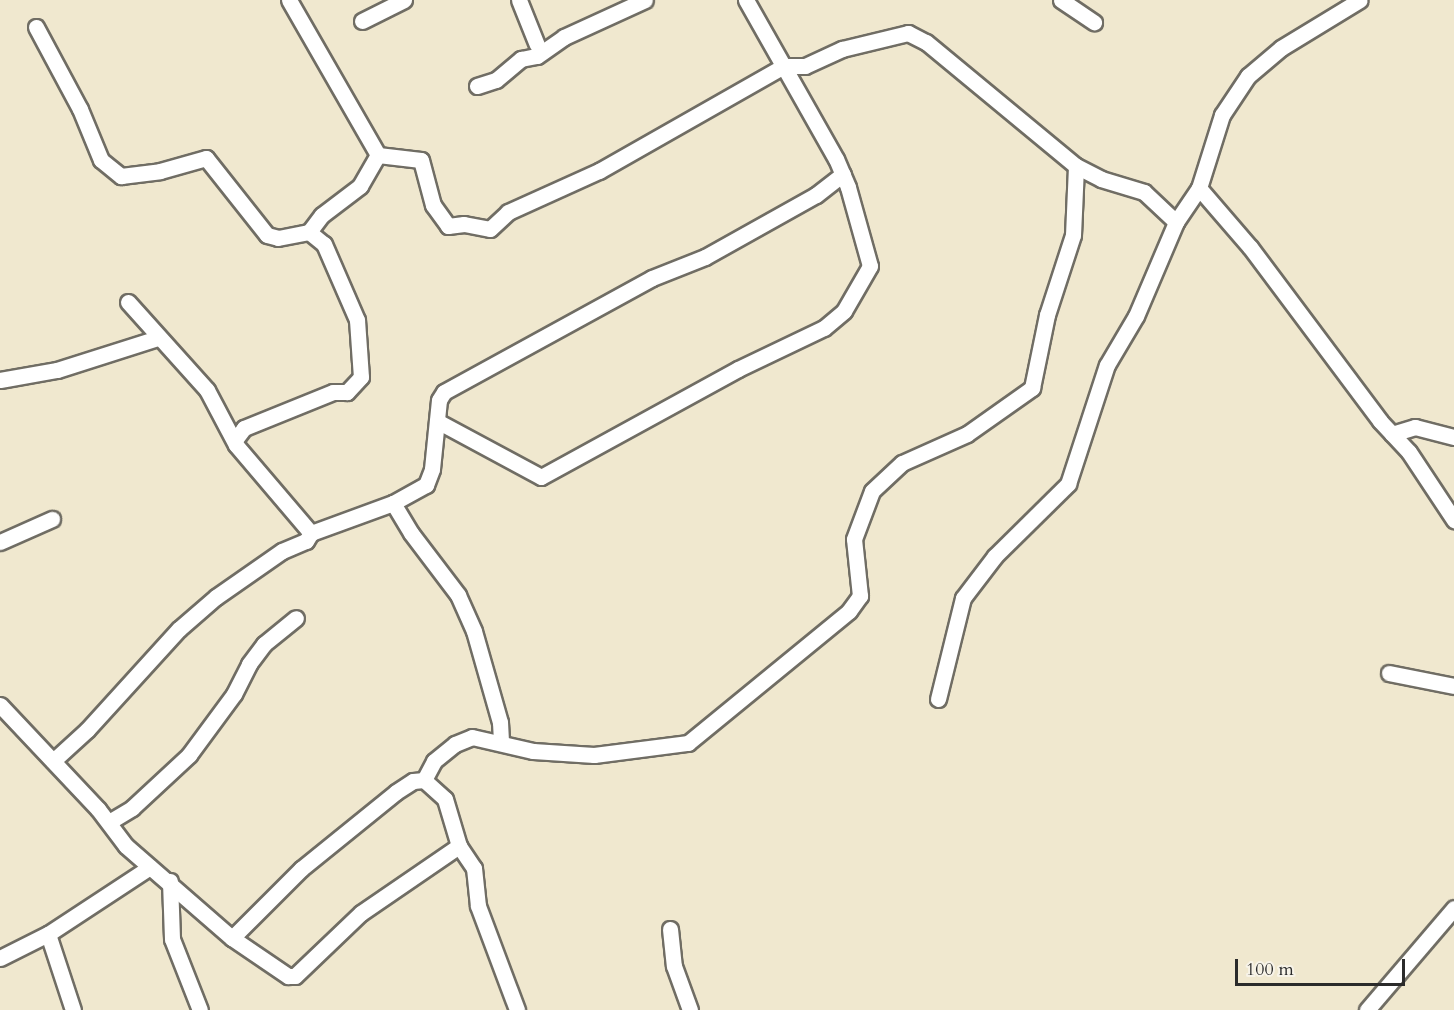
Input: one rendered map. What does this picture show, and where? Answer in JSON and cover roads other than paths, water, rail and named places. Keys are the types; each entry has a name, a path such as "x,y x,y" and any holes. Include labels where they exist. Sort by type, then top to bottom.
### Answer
{"street":[{"path":"289,0 378,155"},
{"path":"362,21 404,0"},
{"path":"519,0 537,45"},
{"path":"477,86 496,80 521,59 537,56 564,38 645,0"},
{"path":"437,421 541,477 738,369 824,328 844,311 870,266 843,174 746,0"},
{"path":"1061,0 1094,22"},
{"path":"938,699 963,598 995,556 1068,484 1107,365 1136,316 1176,222 1199,188 1222,115 1248,76 1281,48 1360,0"},
{"path":"36,27 80,109 101,160 121,176 160,171 206,158 267,235 278,238 309,232 322,215 360,186 378,155"},
{"path":"378,155 421,160 433,205 448,226 464,224 490,229 508,212 599,171 784,66 805,66 842,49 908,33 926,42 1077,166 1101,179 1144,192 1176,222"},
{"path":"424,780 434,760 455,744 472,737 501,741 534,751 594,755 688,743 849,611 860,596 854,538 872,492 902,463 967,434 1032,388 1047,315 1072,235 1077,166"},
{"path":"53,761 194,614 270,559 306,541 311,533 414,494 430,479 440,400 452,387 652,278 705,257 816,195 843,174"},
{"path":"1199,188 1250,246 1392,434 1409,452 1454,520"},
{"path":"235,440 244,428 333,392 347,392 361,377 357,320 324,244 309,232"},
{"path":"128,302 207,390 235,440 277,496 311,533"},
{"path":"0,380 57,370 158,338"},
{"path":"1392,434 1415,427 1454,437"},
{"path":"393,503 411,533 458,595 474,631 500,722 501,741"},
{"path":"0,542 52,519"},
{"path":"109,822 132,808 189,755 234,694 264,644 296,618"},
{"path":"1389,673 1454,686"},
{"path":"3,715 53,761 109,822 126,846 170,881 232,938 281,971 295,976 361,913 459,846"},
{"path":"232,938 301,868 396,792 413,781 424,780 445,799 459,846 474,868 478,906 517,1010"},
{"path":"0,958 48,934 150,867"},
{"path":"170,881 172,939 200,1010"},
{"path":"1367,1010 1454,908"},
{"path":"670,929 674,966 690,1010"},
{"path":"48,934 73,1010"}]}
